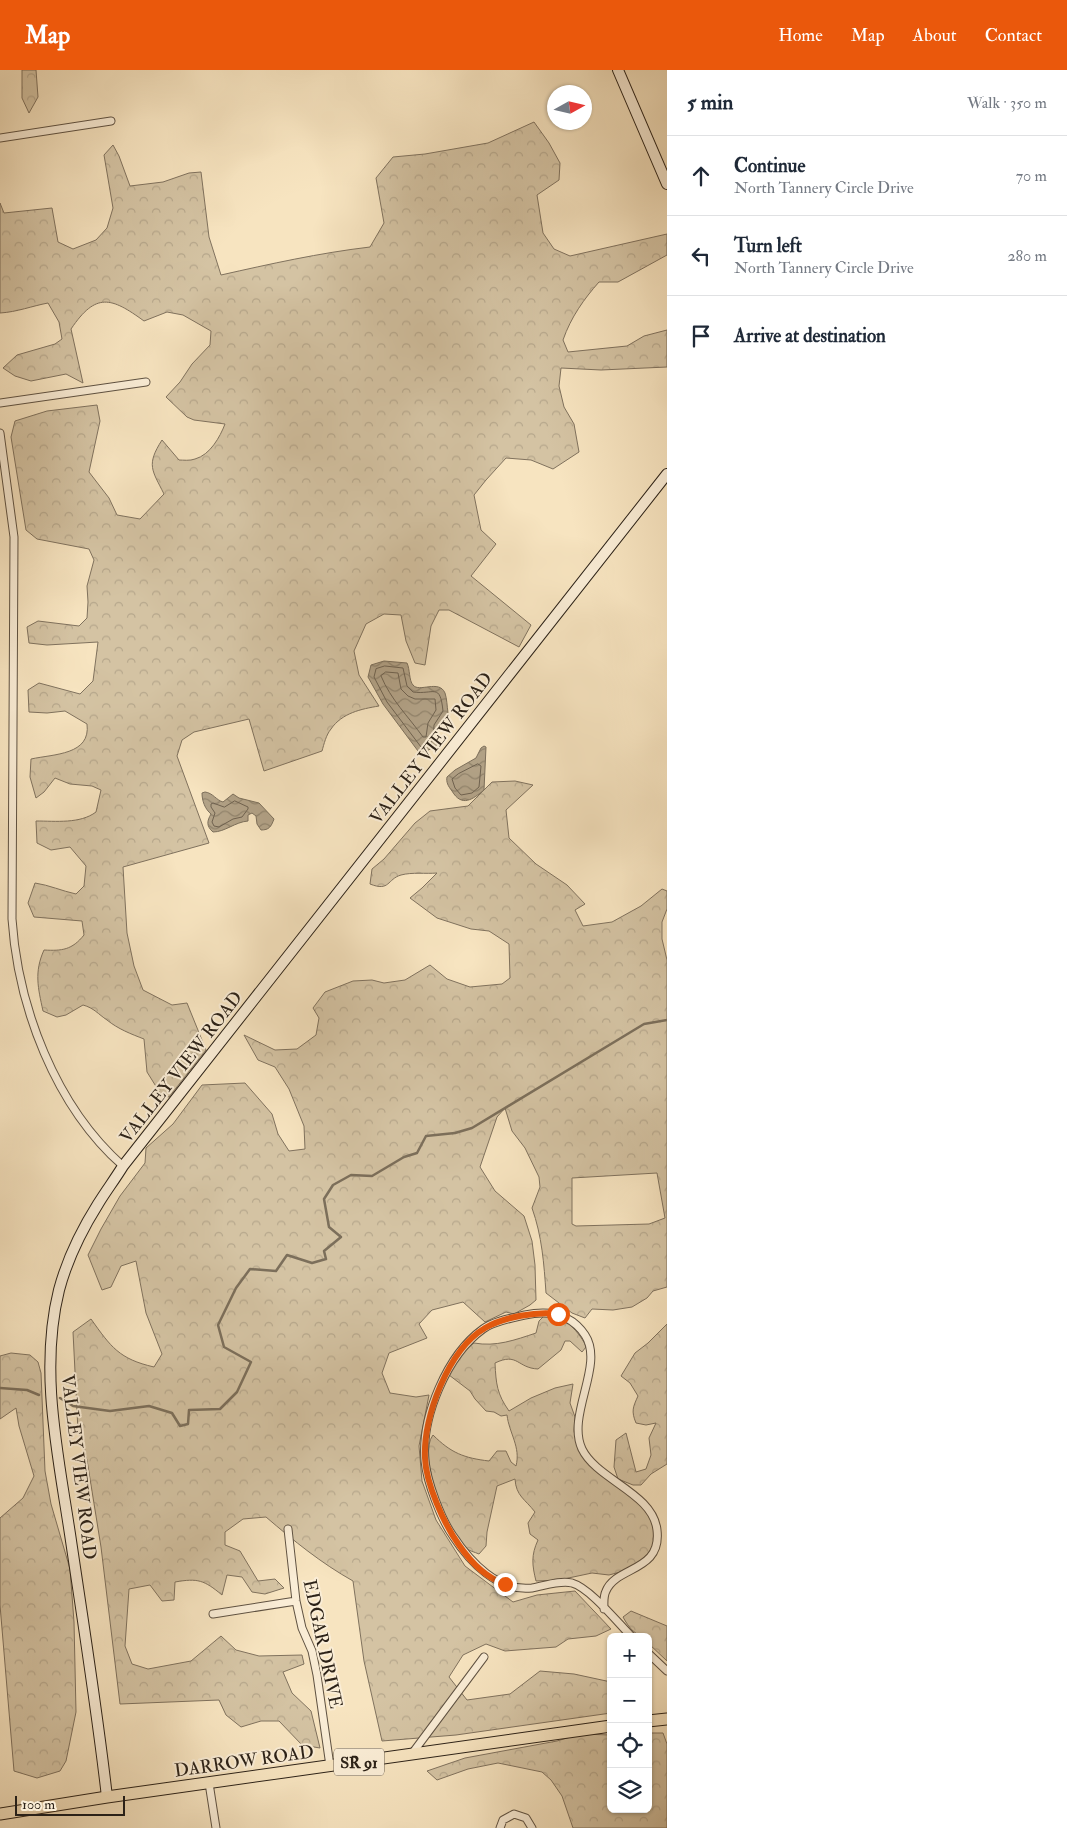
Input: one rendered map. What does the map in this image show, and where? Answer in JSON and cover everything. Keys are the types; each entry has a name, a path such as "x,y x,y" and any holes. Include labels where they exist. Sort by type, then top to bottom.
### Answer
{"main road":[{"path":"618,70 667,184"},
{"name":"VALLEY VIEW ROAD","path":"106,1797 100,1739 51,1395 50,1360 55,1311 68,1262 82,1230 122,1166 332,902 667,474"},
{"path":"652,1721 667,1719"},
{"name":"DARROW ROAD","path":"0,1814 106,1797 607,1727"}],"street":[{"path":"0,138 111,121"},
{"path":"0,403 146,382"},
{"path":"0,433 14,537 12,919 14,942 20,978 33,1027 51,1067 75,1111 97,1140 122,1166"},
{"path":"604,1609 604,1599 609,1586 619,1576 636,1569 644,1563 654,1550 657,1535 655,1521 649,1510 594,1464 582,1447 578,1425 591,1357 590,1345 578,1326 558,1314 533,1314 484,1328 458,1355 449,1370 432,1408 428,1424 425,1459 426,1471 448,1528 462,1550 490,1576 512,1586 527,1588 557,1583 573,1583 594,1598 604,1609 628,1633"},
{"name":"EDGAR DRIVE","path":"288,1529 296,1602 302,1628 312,1651 317,1675 330,1766"},
{"path":"213,1614 296,1602"},
{"path":"411,1755 484,1657"},
{"path":"652,1657 667,1671"},
{"path":"209,1783 216,1828"},
{"path":"500,1828 503,1820 514,1814 520,1814 526,1818 532,1828"}],"green space":[{"path":"22,70 36,70 38,97 29,113 22,98"},
{"path":"534,122 560,163 559,180 537,195 543,233 554,249 570,256 667,234 667,255 618,282 599,282 593,288 578,309 566,332 563,340 568,352 627,346 644,336 667,330 667,367 601,370 561,368 559,386 564,407 574,424 579,452 553,469 531,460 506,458 474,495 481,530 496,544 471,576 531,625 519,647 449,610 439,610 431,626 425,665 415,663 406,641 401,615 384,614 366,624 354,651 359,675 379,706 346,715 329,731 322,751 264,771 249,719 194,732 182,740 177,756 209,843 123,867 127,933 134,966 143,990 172,1005 187,1003 206,1050 169,1097 162,1096 147,1072 144,1039 120,1029 87,1006 83,1005 66,1015 57,1017 43,1011 38,987 38,973 44,950 71,947 84,935 82,921 34,917 28,903 35,883 76,894 84,886 86,866 70,847 51,850 37,843 36,821 68,821 90,816 96,812 101,790 92,786 70,784 55,778 44,792 36,798 30,777 31,759 60,754 77,747 83,742 87,734 87,724 65,711 29,712 28,690 39,683 80,694 93,681 98,642 47,645 29,643 27,627 38,621 79,626 87,618 87,586 94,560 89,549 37,539 26,530 11,437 15,421 47,411 97,405 100,421 89,472 109,498 117,515 140,519 164,494 152,467 154,456 162,440 179,460 193,460 210,450 225,424 194,420 187,417 166,397 210,345 211,331 183,315 167,312 144,321 122,307 104,302 88,309 71,329 83,383 66,374 31,381 15,376 3,368 17,355 55,344 62,339 59,322 48,303 0,313 0,203 4,213 52,208 58,242 73,249 96,240 107,228 113,208 104,155 113,145 130,186 163,182 189,173 201,172 209,237 221,275 313,256 370,247 384,223 376,178 393,157 425,154 488,143"},
{"path":"515,781 533,785 506,810 509,838 536,864 567,885 585,904 575,910 583,926 612,922 641,906 662,889 667,891 667,909 662,922 662,939 667,960 667,1287 653,1291 647,1298 632,1307 613,1310 592,1309 585,1318 572,1313 546,1293 540,1240 532,1208 540,1187 539,1177 525,1148 512,1131 505,1108 497,1117 480,1167 495,1191 524,1216 532,1241 536,1300 514,1314 506,1312 485,1322 463,1302 432,1310 419,1324 427,1338 389,1353 382,1373 390,1393 416,1397 429,1395 419,1446 422,1481 436,1520 465,1566 513,1602 537,1595 575,1591 611,1629 596,1636 568,1639 556,1647 505,1651 486,1644 463,1655 449,1677 467,1700 510,1694 540,1671 574,1674 607,1681 607,1714 456,1735 382,1741 364,1661 353,1581 308,1551 266,1517 243,1519 225,1532 225,1545 240,1551 258,1581 275,1579 284,1588 265,1594 252,1592 242,1577 227,1575 222,1595 205,1583 195,1580 175,1582 174,1600 162,1601 150,1585 129,1589 125,1646 132,1664 148,1669 191,1661 221,1636 236,1650 259,1656 302,1655 304,1664 283,1672 292,1693 311,1711 320,1748 302,1745 279,1721 261,1721 241,1727 226,1715 219,1700 120,1704 101,1547 87,1460 78,1431 73,1332 91,1319 110,1344 132,1360 154,1367 162,1354 146,1313 136,1261 121,1266 111,1287 102,1290 88,1255 120,1196 145,1163 146,1148 173,1124 202,1085 245,1083 272,1114 278,1134 289,1151 305,1149 304,1126 289,1089 275,1067 258,1060 244,1035 275,1050 297,1049 316,1035 319,1018 313,1008 325,992 353,981 372,980 384,983 405,980 430,965 447,979 470,987 502,984 510,978 509,944 489,931 471,929 437,918 410,898 437,873 401,875 381,887 370,884 372,869 384,859 415,823 430,811 468,806 492,782","holes":["657,1173 665,1218 649,1224 576,1226 572,1224 572,1178"]},
{"path":"544,1316 558,1317 564,1320 572,1326 586,1347 582,1352 570,1341 565,1341 561,1350 538,1369 508,1359 495,1363 500,1394 509,1411 531,1398 555,1388 573,1384 570,1403 575,1417 574,1431 577,1445 584,1459 634,1499 649,1514 654,1530 654,1543 649,1553 624,1571 609,1575 592,1573 559,1580 536,1581 533,1560 538,1540 530,1534 528,1523 535,1512 517,1490 515,1479 497,1486 487,1532 486,1546 479,1554 466,1548 458,1538 450,1526 436,1492 429,1459 429,1445 433,1435 458,1454 472,1458 489,1461 497,1451 506,1451 511,1462 516,1466 516,1446 507,1415 501,1416 494,1412 486,1411 470,1391 449,1375 460,1357 474,1343 498,1343 536,1333 539,1321"},
{"path":"667,1324 667,1464 651,1474 641,1485 633,1485 618,1479 614,1467 616,1440 626,1433 636,1472 646,1469 651,1455 649,1438 656,1423 646,1425 636,1423 633,1409 638,1396 630,1383 621,1376 635,1353"},
{"path":"11,1353 30,1355 38,1362 41,1373 45,1471 51,1504 70,1569 74,1622 76,1712 66,1761 60,1771 37,1778 14,1771 0,1605 0,1518 23,1498 34,1476 19,1426 16,1408 0,1419 0,1356"},
{"path":"631,1611 667,1626 667,1661 652,1647 652,1633 635,1633 623,1617"},
{"path":"652,1733 663,1733 667,1744 667,1828 573,1828 562,1796 551,1780 542,1772 498,1763 468,1769 437,1780 427,1771 465,1758 557,1741 580,1734 607,1735 607,1813 652,1813"}],"water":[{"path":"384,661 407,663 413,685 420,688 438,687 445,693 448,713 438,726 438,744 421,755 383,704 368,677 371,665"},
{"path":"484,746 486,747 484,790 472,799 464,801 456,796 448,786 447,777 476,758"},
{"path":"205,792 223,802 233,794 239,798 259,803 274,819 273,822 268,829 261,830 257,824 256,816 252,813 248,815 248,821 213,832 209,828 208,823 211,814 203,799 202,793"}],"waterway":[{"path":"60,1398 73,1406 110,1411 149,1406 172,1413 180,1426 188,1424 189,1410 220,1409 237,1392 251,1362 224,1347 218,1325 236,1288 250,1269 276,1271 287,1255 312,1263 326,1259 324,1251 341,1237 329,1227 324,1199 333,1185 351,1175 372,1176 404,1157 417,1153 426,1136 455,1133 472,1128 644,1024 667,1020"},
{"path":"0,1388 27,1390 39,1395"}],"route":[{"path":"505,1584 490,1576 471,1560 448,1528 426,1471 425,1449 428,1424 432,1408 449,1370 472,1338 484,1328 516,1317 540,1313 558,1314"}]}
